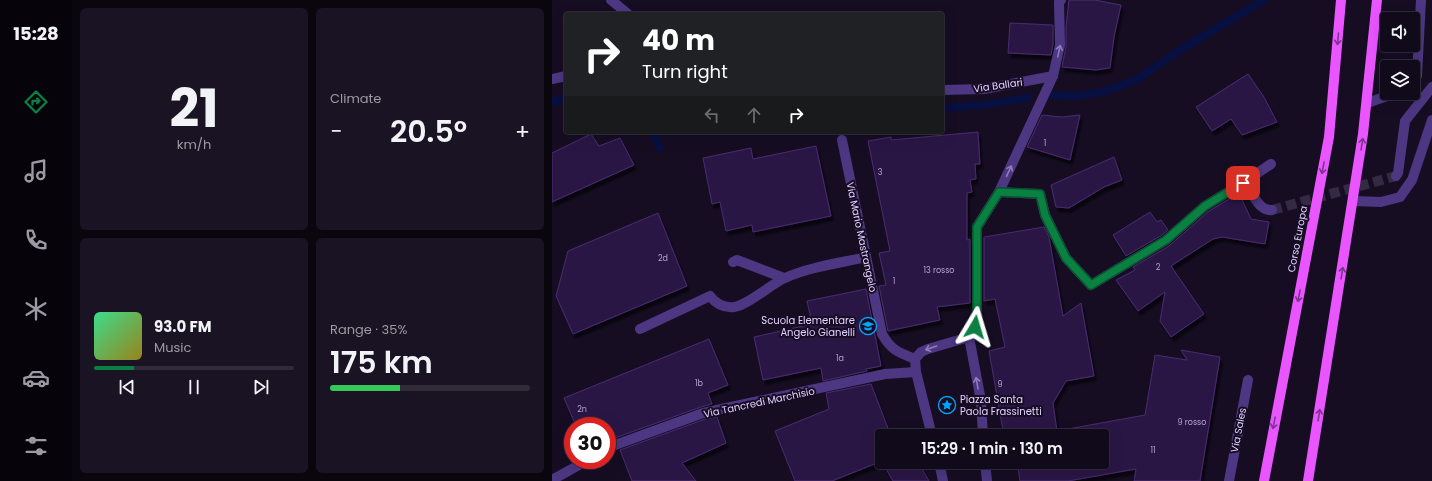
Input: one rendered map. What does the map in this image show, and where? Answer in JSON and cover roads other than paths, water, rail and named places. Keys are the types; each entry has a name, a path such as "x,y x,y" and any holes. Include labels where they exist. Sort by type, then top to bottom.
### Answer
{"main road":[{"name":"Corso Europa","path":"1264,481 1329,137 1342,0"},
{"path":"1308,481 1353,201 1367,103 1377,0"}],"street":[{"path":"611,0 626,12"},
{"path":"982,429 980,401 969,337 975,327 977,313 977,227 999,192 1053,76 1060,45 1059,2 1061,0"},
{"path":"1418,60 1421,0"},
{"path":"552,79 564,76"},
{"name":"Via Ballari","path":"944,90 984,89 1053,76"},
{"path":"1396,176 1398,174 1405,121 1432,87"},
{"path":"1367,103 1380,99"},
{"path":"1353,201 1381,202 1400,197 1412,180 1432,120"},
{"name":"Via Mario Mastrangelo","path":"842,140 882,334 889,345 898,352 915,359"},
{"path":"999,192 1040,194 1045,215 1066,258 1091,285 1166,240 1205,206 1271,164"},
{"path":"1243,183 1248,187 1262,209 1272,210"},
{"path":"640,329 710,296 719,305 736,307 784,278 798,272 866,257"},
{"path":"733,262 737,260 784,278"},
{"path":"930,429 916,372 915,359 922,352 928,349 969,337"},
{"name":"Via Tancredi Marchisio","path":"616,445 703,414 885,374 916,372"},
{"name":"Via Sales","path":"1229,481 1248,380"},
{"path":"552,480 572,469"},
{"path":"941,469 944,481"},
{"path":"986,469 987,481"}],"waterway":[{"path":"1048,95 1075,96 1103,92 1136,80 1182,49 1264,0"},
{"path":"944,108 983,105 1028,98"},
{"path":"552,102 564,99"},
{"path":"654,134 660,148"}],"tunnel":[{"path":"1272,210 1396,176"}],"place":[{"name":"Scuola Elementare Angelo Gianelli","path":"868,326"},
{"name":"Piazza Santa Paola Frassinetti","path":"947,405"}]}
